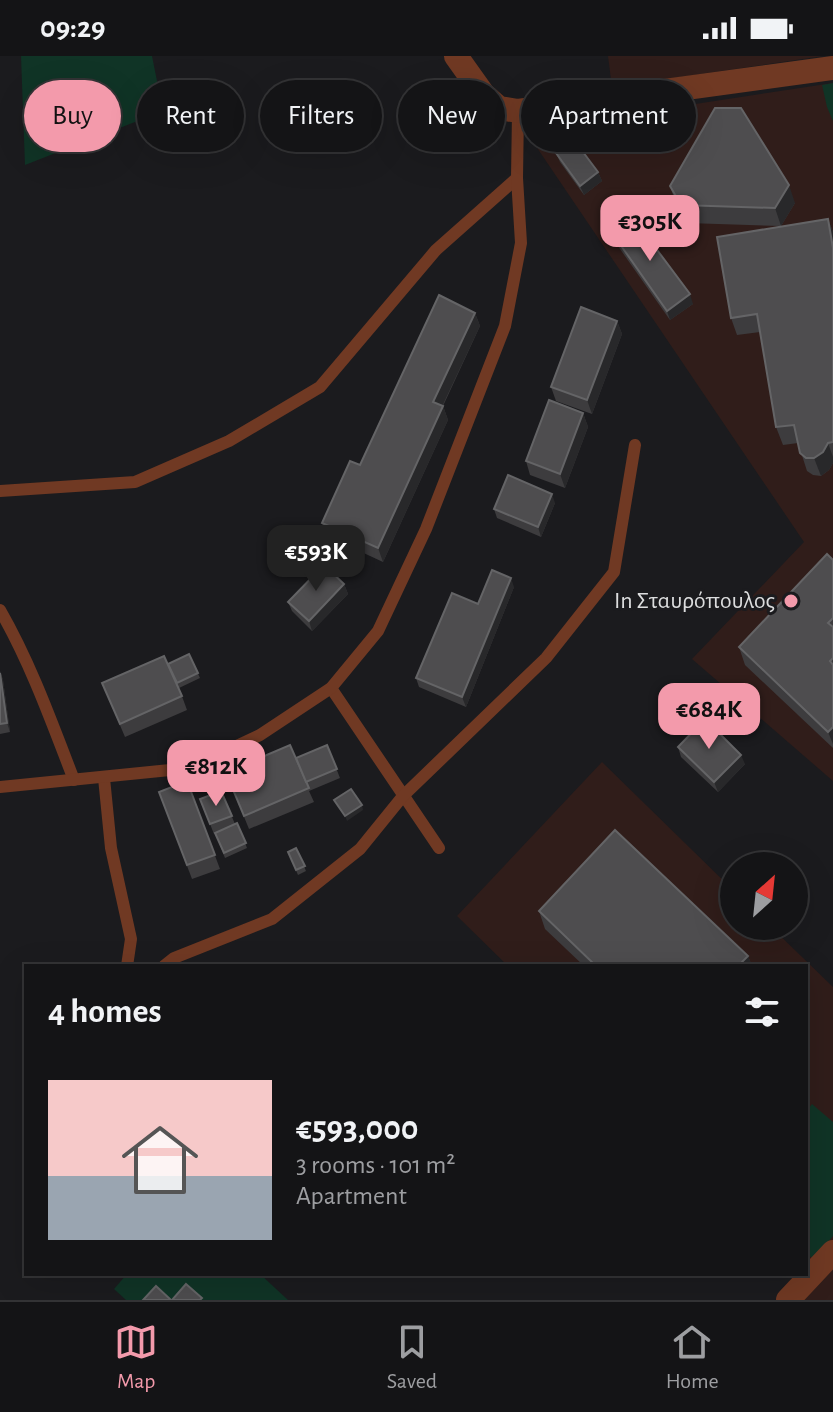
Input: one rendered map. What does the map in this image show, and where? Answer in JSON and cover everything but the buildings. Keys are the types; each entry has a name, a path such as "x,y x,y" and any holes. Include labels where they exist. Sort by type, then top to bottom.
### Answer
{"street":[{"path":"456,56 483,94 499,108 518,111 833,68"},
{"path":"788,1300 833,1252"}],"lane":[{"path":"0,787 190,768 260,735 331,688 378,631 426,529 505,326 521,243 517,178 518,111"},
{"path":"0,491 135,482 229,441 320,387 436,250 517,178"},
{"path":"166,964 174,958 272,919 360,849 403,796 546,658 614,572 635,445"},
{"path":"0,610 45,704 74,780"},
{"path":"331,688 439,848"},
{"path":"104,778 111,848 131,939 127,964"}],"shaded area":[{"path":"608,56 823,56 660,80 611,80"},
{"path":"833,83 833,781 692,659 804,542 540,152 696,152 696,104"},
{"path":"602,762 720,877 720,940 784,940 833,987 833,1242 812,1265 808,1261 808,964 506,964 457,916"},
{"path":"833,1267 833,1300 800,1300"}],"green space":[{"path":"21,56 152,56 157,80 137,80 137,121 121,127 121,80 24,80 24,138"},
{"path":"833,83 833,121 822,85"},
{"path":"25,152 58,152 25,165"},
{"path":"812,1104 833,1122 833,1236 813,1259 808,1254 808,1109"},
{"path":"125,1276 262,1276 288,1300 126,1300 114,1289"}],"place":[{"name":"In Σταυρόπουλος","path":"791,601"}]}
